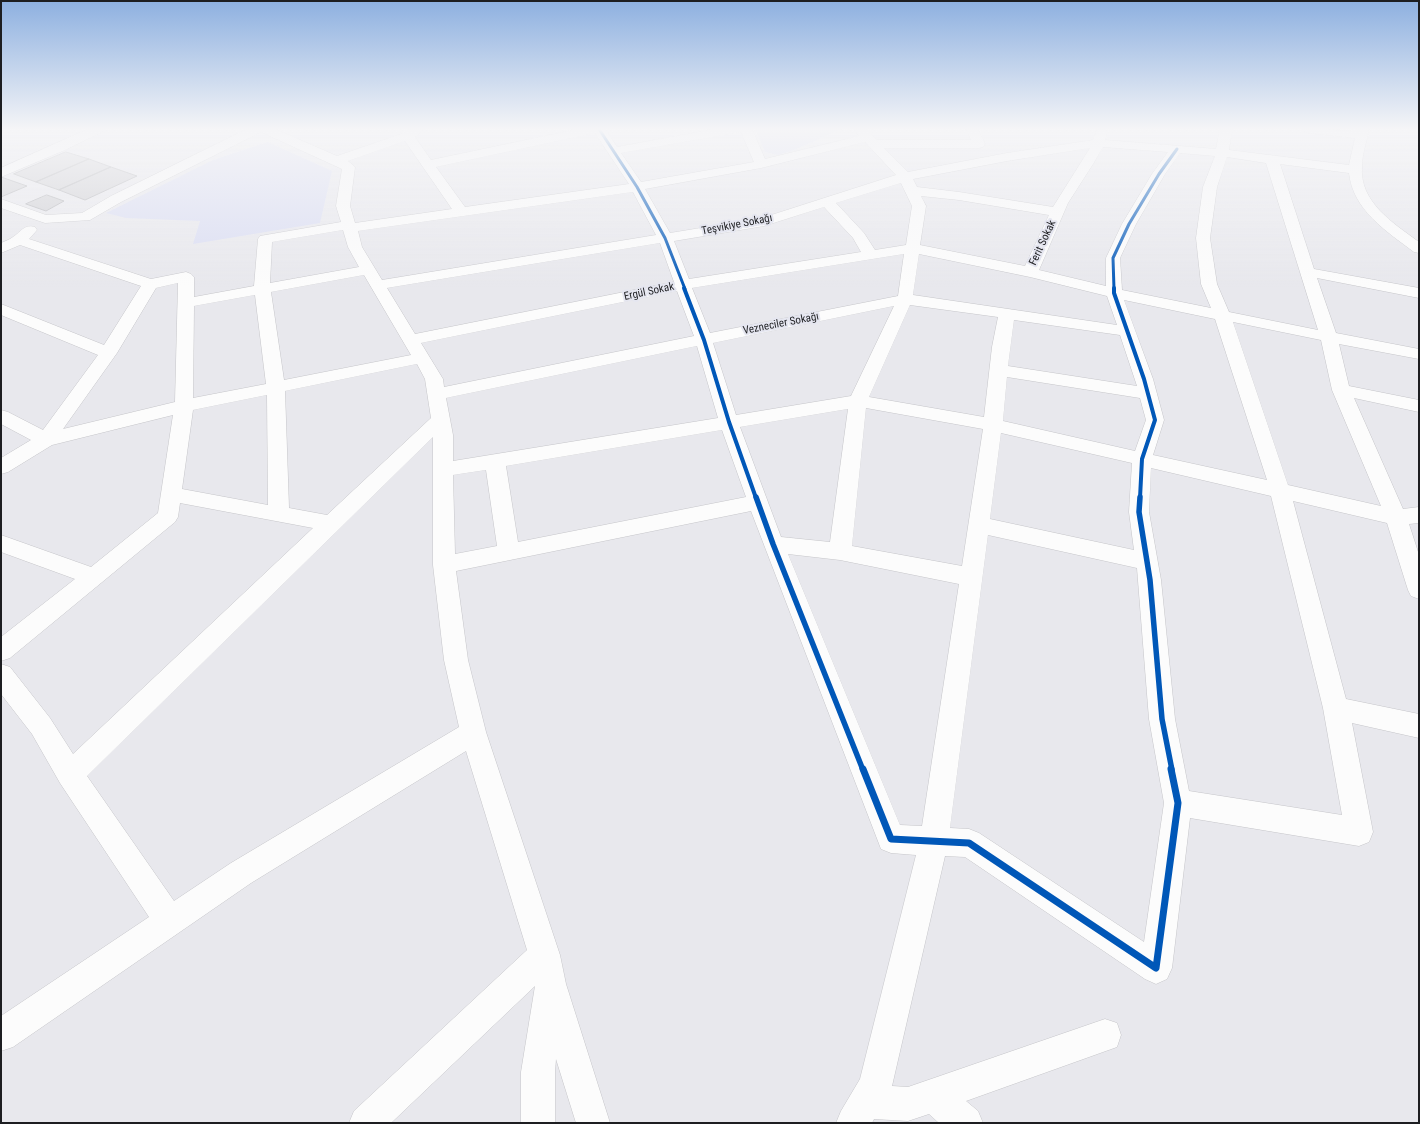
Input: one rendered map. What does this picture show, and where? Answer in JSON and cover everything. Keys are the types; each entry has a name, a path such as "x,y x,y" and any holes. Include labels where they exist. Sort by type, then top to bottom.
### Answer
{"street":[{"path":"1,203 45,219 84,217 151,181"},
{"path":"347,181 343,206 355,247 434,379 442,435 444,565 456,660 473,732 594,1123"},
{"path":"440,181 462,212"},
{"path":"633,181 665,238 704,340 730,422 773,544 891,839 969,843 1156,968 1178,803 1162,719 1150,580 1139,512 1142,459 1155,420 1148,393 1114,293 1113,258 1129,224 1155,181"},
{"path":"279,515 276,388 262,288 265,239 637,187 667,181"},
{"path":"840,552 858,401 905,299 919,206 906,181"},
{"name":"Teşvikiye Sokağı","path":"186,303 262,288 374,278 665,238 764,222 827,202 917,181"},
{"name":"Ferit Sokak","path":"1030,272 1057,212 1076,181"},
{"path":"1178,803 1359,832 1336,708 1280,490 1222,315 1209,284 1203,238 1212,181"},
{"path":"1279,181 1329,337 1341,390 1396,517 1419,590"},
{"path":"1356,181 1364,199 1382,220 1419,249"},
{"path":"908,184 959,196 1057,212"},
{"path":"827,202 859,236 871,255"},
{"path":"1,249 19,240 45,219"},
{"path":"1,651 168,517 184,406 186,277 150,284 19,240"},
{"path":"912,248 1030,272 1114,293 1419,354"},
{"name":"Ergül Sokak","path":"411,340 683,285 912,248"},
{"path":"1307,272 1419,293"},
{"path":"46,440 108,353 150,284"},
{"name":"Vezneciler Sokağı","path":"436,394 905,299 1127,331"},
{"path":"1,310 108,353"},
{"path":"860,1111 874,1085 934,841 994,425 999,370 1007,314"},
{"path":"1,467 46,440 184,406 422,358"},
{"path":"999,370 1148,393"},
{"path":"1341,390 1419,406"},
{"path":"443,470 858,401 994,425 1396,517 1419,515"},
{"path":"1,416 46,440"},
{"path":"70,774 440,420"},
{"path":"495,462 508,552"},
{"path":"171,494 330,524"},
{"path":"444,565 758,502"},
{"path":"979,525 1146,561"},
{"path":"1,542 94,577"},
{"path":"773,544 840,552 972,577"},
{"path":"1,675 41,726 70,774 170,921"},
{"path":"1336,708 1419,726"},
{"path":"1,1035 241,873 473,732"},
{"path":"366,1123 547,970"},
{"path":"538,1123 538,1072 547,970"},
{"path":"860,1111 873,1102 908,1104 1105,1035"},
{"path":"932,1095 966,1123"}],"shaded area":[{"path":"170,181 330,181 320,223 193,244 200,221 126,218 106,213"}],"building":[{"path":"1,181 14,181 27,186 1,197"},
{"path":"37,181 78,181 59,190 36,182"},
{"path":"78,181 125,181 85,200 59,190"},
{"path":"47,195 64,201 46,211 26,204"}],"cycle path":[{"path":"633,181 665,238 704,340 729,422 773,544 891,839 969,843 1156,968 1178,803 1162,719 1150,580 1139,512 1142,459 1155,420 1144,379 1114,293 1113,258 1129,224 1155,181"}]}
